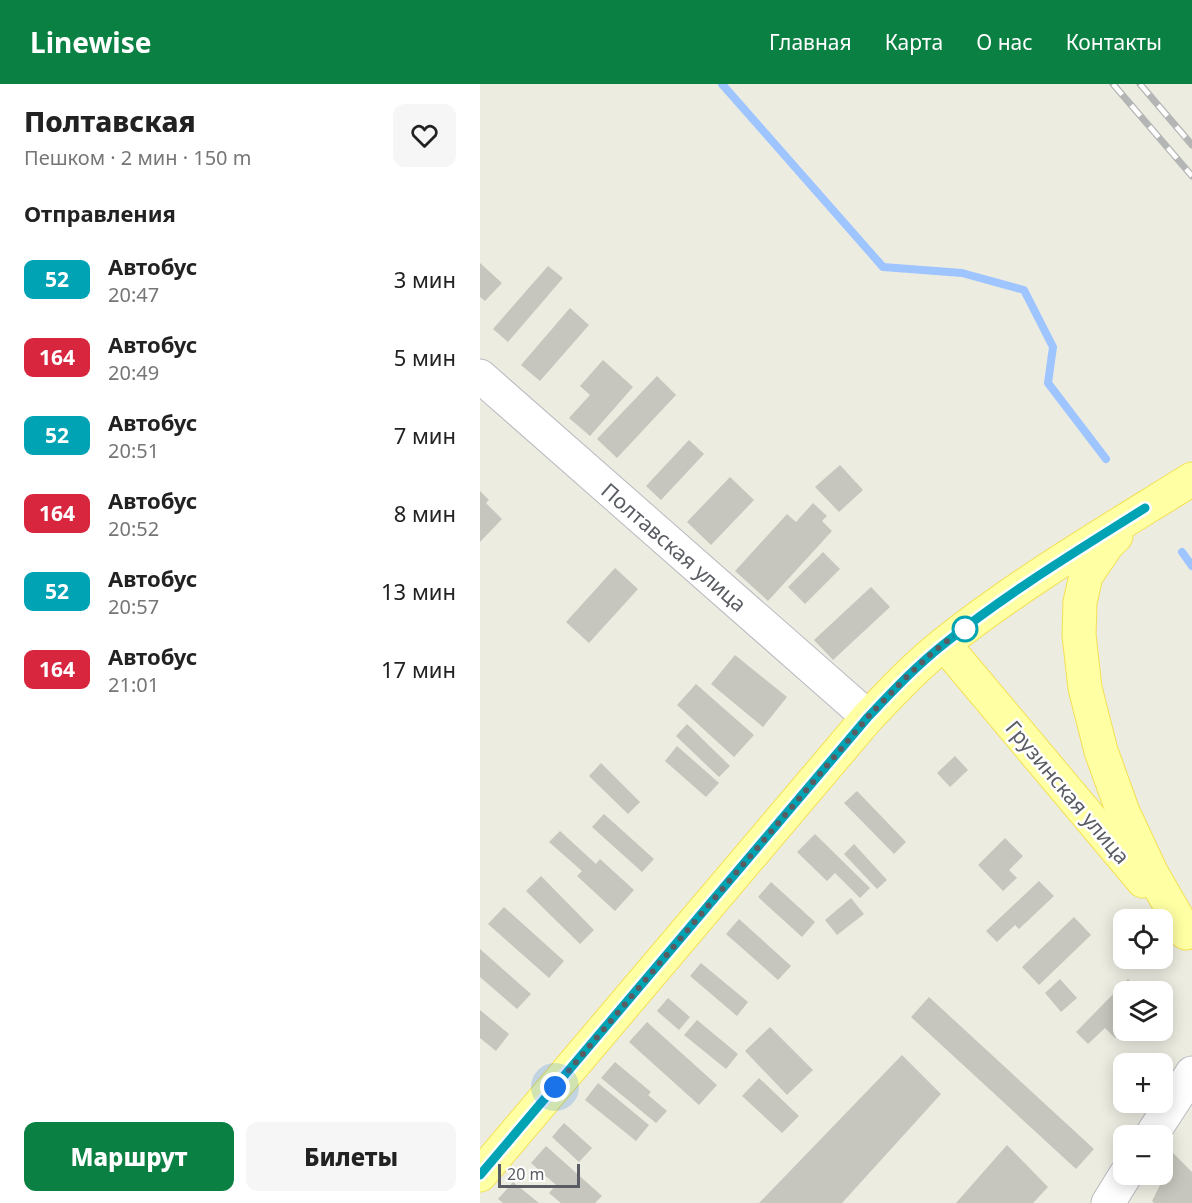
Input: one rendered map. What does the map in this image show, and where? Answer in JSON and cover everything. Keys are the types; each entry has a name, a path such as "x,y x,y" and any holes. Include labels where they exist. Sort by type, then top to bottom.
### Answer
{"main road":[{"path":"480,1175 868,717 908,675 944,644 998,604 1192,479"},
{"path":"1145,508 1107,545 1086,576 1080,602 1079,635 1085,688 1104,761 1123,812 1150,872 1189,937"},
{"name":"Грузинская улица","path":"944,644 1189,937"}],"street":[{"name":"Полтавская улица","path":"480,376 868,717"},
{"path":"1158,1125 1192,1073"},
{"path":"1108,1203 1119,1185"}],"building":[{"path":"480,263 502,283 485,301 480,297"},
{"path":"548,266 563,278 508,342 493,329"},
{"path":"570,308 589,325 540,381 521,365"},
{"path":"603,360 633,387 590,436 569,418 590,395 580,386"},
{"path":"657,376 676,395 617,458 597,439"},
{"path":"689,440 704,454 661,500 646,486"},
{"path":"840,465 863,490 839,512 815,487"},
{"path":"730,477 754,500 711,545 687,522"},
{"path":"480,491 489,500 486,503 502,519 480,542"},
{"path":"813,503 827,516 822,521 832,531 768,601 735,571 787,514 796,522"},
{"path":"823,552 840,569 805,604 788,587"},
{"path":"615,568 638,589 589,643 566,622"},
{"path":"871,587 890,607 833,660 814,640"},
{"path":"735,655 787,697 763,727 711,684"},
{"path":"696,684 754,735 734,757 677,705"},
{"path":"687,724 730,766 719,777 676,736"},
{"path":"677,746 719,783 706,797 665,761"},
{"path":"955,756 968,770 950,787 937,773"},
{"path":"601,763 640,802 628,814 589,776"},
{"path":"857,791 906,842 894,854 844,803"},
{"path":"604,814 654,859 642,872 592,827"},
{"path":"560,831 596,864 600,859 634,890 615,911 577,876 582,871 549,842"},
{"path":"815,834 870,888 860,898 835,873 827,881 797,852"},
{"path":"1005,838 1023,856 1009,870 1017,878 1003,891 978,865"},
{"path":"854,844 887,880 877,889 844,854"},
{"path":"541,876 594,930 580,944 526,891"},
{"path":"1039,881 1054,896 1019,929 1015,925 997,942 986,931"},
{"path":"771,882 815,922 802,937 758,897"},
{"path":"851,898 864,914 837,935 825,920"},
{"path":"504,907 564,961 549,978 488,924"},
{"path":"1074,917 1091,935 1039,985 1022,967"},
{"path":"739,919 791,966 778,980 726,934"},
{"path":"480,949 531,994 517,1009 480,977"},
{"path":"701,963 748,1002 737,1016 690,976"},
{"path":"1060,979 1077,998 1061,1012 1045,993"},
{"path":"1113,994 1113,1036 1105,1028 1088,1044 1076,1032"},
{"path":"929,997 1094,1149 1076,1169 911,1017"},
{"path":"668,998 690,1017 679,1030 657,1011"},
{"path":"480,1010 509,1034 496,1051 480,1038"},
{"path":"697,1020 738,1054 726,1069 684,1035"},
{"path":"647,1022 717,1085 699,1105 629,1042"},
{"path":"770,1027 813,1070 787,1095 745,1051"},
{"path":"902,1055 941,1094 842,1203 759,1203"},
{"path":"615,1062 651,1092 648,1095 667,1111 656,1123 601,1078"},
{"path":"759,1078 799,1116 782,1133 742,1096"},
{"path":"598,1083 649,1125 636,1141 585,1100"},
{"path":"564,1123 592,1148 579,1162 552,1137"},
{"path":"1007,1145 1048,1187 1033,1203 956,1203"},
{"path":"546,1146 602,1196 595,1203 561,1203 549,1193 556,1185 531,1163"},
{"path":"1173,1153 1192,1172 1192,1203 1154,1203 1152,1201 1160,1185 1173,1185"},
{"path":"513,1182 539,1203 503,1203 498,1199"}],"waterway":[{"path":"722,84 883,267 962,273 1024,290 1053,347 1048,383 1106,459"},
{"path":"1182,552 1192,566"}],"railway":[{"path":"1113,84 1192,176"},
{"path":"1140,84 1192,145"}],"bus line":[{"name":"52","path":"480,1175 868,717 908,675 944,644 998,604 1145,508"}],"route":[{"path":"555,1087 868,717 908,675 965,629"}]}
